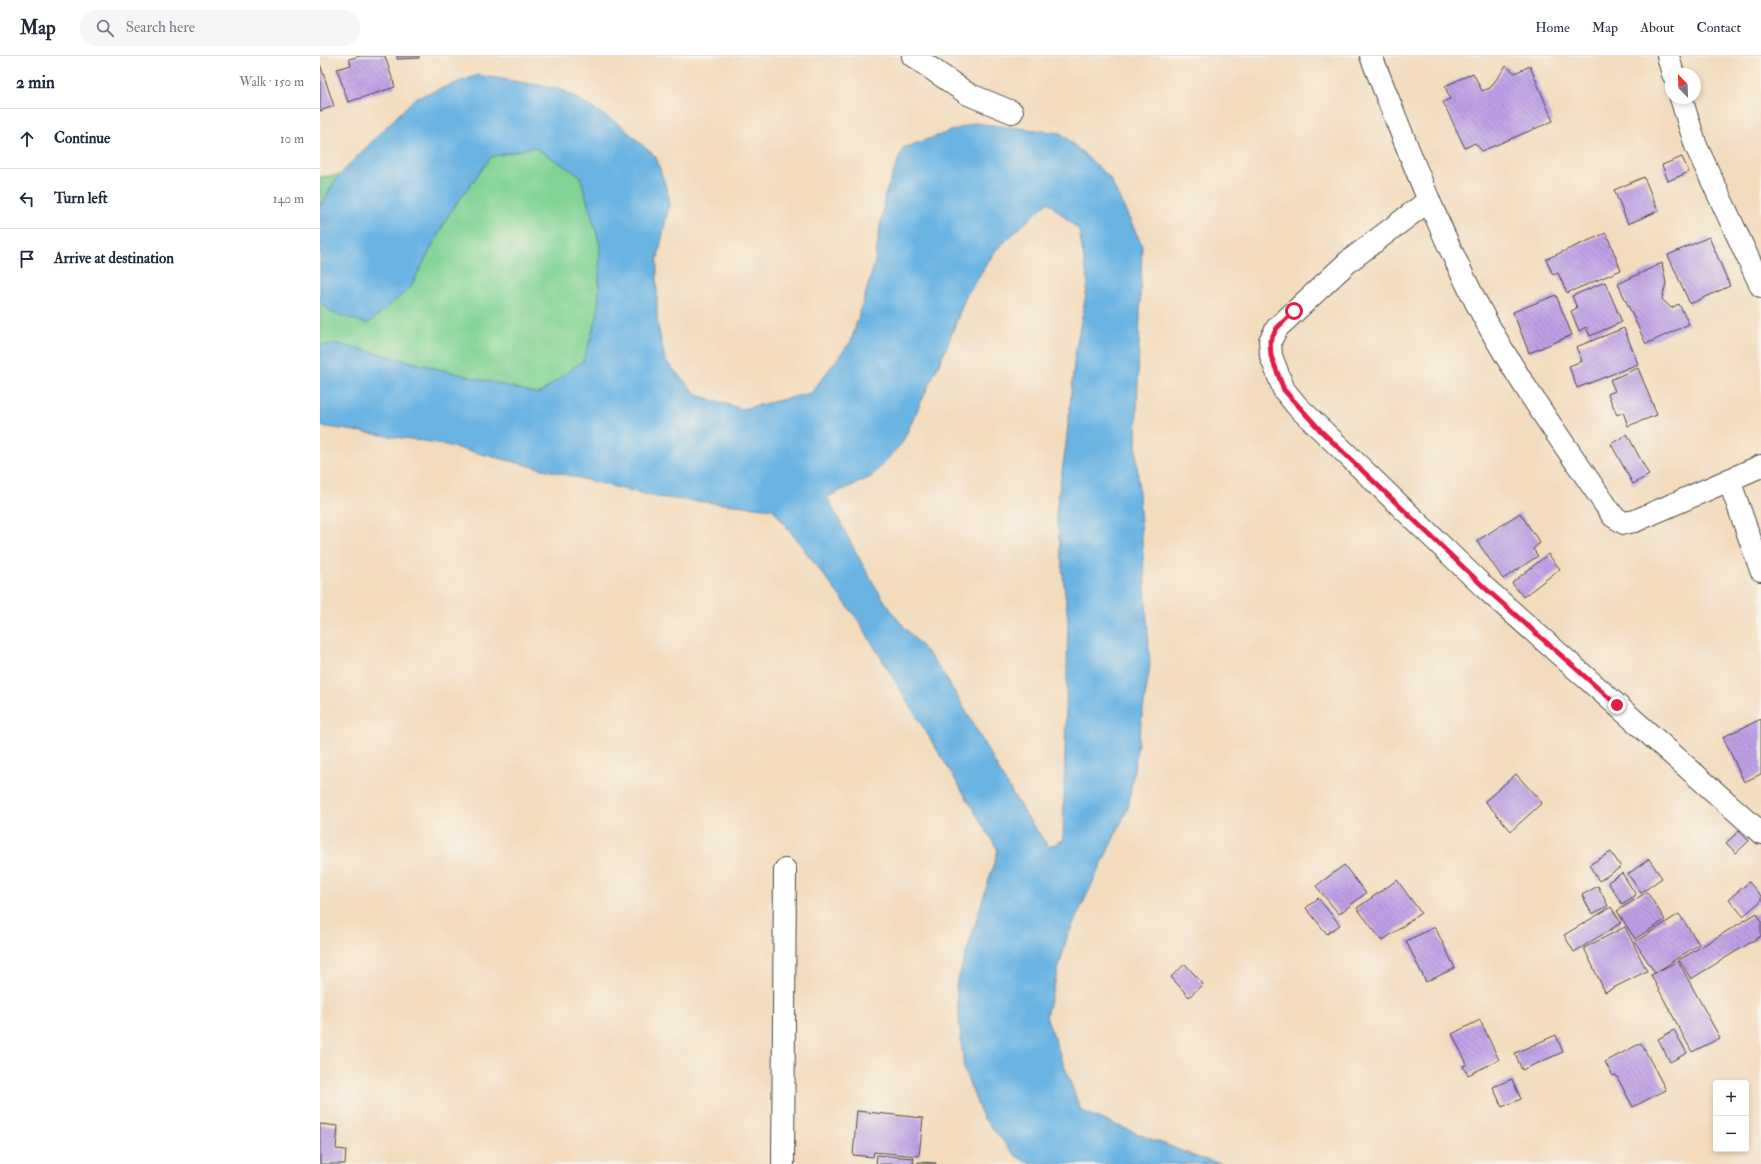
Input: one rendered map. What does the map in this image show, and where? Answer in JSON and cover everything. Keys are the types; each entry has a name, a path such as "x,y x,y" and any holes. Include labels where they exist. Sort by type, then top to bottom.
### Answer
{"street":[{"path":"913,56 968,94 1012,112"},
{"path":"1371,56 1428,201 1493,334 1519,377 1613,516 1624,523 1635,521 1761,466"},
{"path":"1668,56 1671,68"},
{"path":"1683,104 1696,146 1761,286"},
{"path":"1428,201 1348,261 1277,328 1270,341 1271,356 1284,390 1321,431 1485,588 1761,833"},
{"path":"1729,480 1761,570"},
{"path":"783,1164 785,870"}],"green space":[{"path":"534,147 580,175 600,245 598,314 584,361 539,394 339,344 320,345 320,301 330,312 451,211 491,157"},
{"path":"339,175 320,206 320,177"}],"water":[{"path":"478,75 561,89 620,125 656,157 670,200 657,262 657,321 665,360 697,395 742,409 811,393 851,341 874,266 885,195 903,148 974,123 1061,133 1109,177 1142,245 1136,447 1150,665 1128,808 1067,937 1046,1016 1081,1111 1199,1158 1224,1164 1031,1164 1016,1156 983,1118 964,1070 956,986 998,850 858,620 773,509 656,497 437,443 320,426 320,345 339,344 539,394 583,361 598,314 600,245 580,176 534,147 491,157 451,211 410,288 368,324 330,312 320,301 320,206 339,175 415,98","holes":["1048,202 1079,230 1088,283 1075,354 1066,444 1056,512 1068,621 1063,840 1049,847 1033,826 1005,782 940,669 885,602 859,558 827,497 871,477 902,443 945,351 966,296 996,250"]}],"building":[{"path":"360,56 385,56 395,87 348,102 337,69 351,65 349,59"},
{"path":"397,56 419,56 419,58 397,59"},
{"path":"320,64 334,106 320,111"},
{"path":"1506,66 1515,73 1530,66 1553,121 1482,151 1475,143 1465,148 1443,102 1450,99 1445,86 1473,73 1482,91 1490,88"},
{"path":"1682,157 1689,172 1668,181 1662,165"},
{"path":"1644,177 1658,211 1628,224 1614,190"},
{"path":"1606,233 1621,270 1567,293 1558,273 1553,275 1546,259"},
{"path":"1709,237 1730,286 1690,304 1668,255"},
{"path":"1662,263 1666,283 1662,299 1671,308 1679,304 1689,324 1646,344 1618,284"},
{"path":"1605,282 1622,322 1590,336 1586,327 1579,331 1571,311 1577,308 1572,296"},
{"path":"1556,295 1572,335 1529,353 1513,312"},
{"path":"1624,328 1638,364 1577,388 1569,366 1582,361 1576,347"},
{"path":"1638,368 1657,415 1628,426 1623,412 1617,415 1608,394 1615,391 1610,380"},
{"path":"1627,434 1649,475 1633,484 1611,444"},
{"path":"1520,513 1540,543 1533,549 1538,556 1503,579 1477,541"},
{"path":"1548,554 1560,569 1523,597 1512,583"},
{"path":"1761,719 1761,774 1744,782 1723,737"},
{"path":"1516,774 1542,803 1511,831 1485,801"},
{"path":"1739,831 1749,841 1736,853 1726,843"},
{"path":"1611,852 1621,867 1599,881 1589,865"},
{"path":"1649,859 1662,878 1641,893 1628,874"},
{"path":"1344,865 1366,893 1339,914 1316,886"},
{"path":"1622,873 1636,895 1622,904 1608,882"},
{"path":"1397,880 1421,913 1382,941 1357,908"},
{"path":"1749,882 1761,896 1761,901 1743,916 1729,899"},
{"path":"1598,886 1608,906 1592,914 1582,895"},
{"path":"1647,892 1665,920 1635,939 1617,911"},
{"path":"1318,898 1340,925 1327,934 1306,908"},
{"path":"1611,907 1621,923 1574,952 1564,935"},
{"path":"1757,913 1761,920 1761,936 1691,979 1679,960"},
{"path":"1679,914 1699,944 1655,973 1635,942"},
{"path":"1435,927 1455,968 1426,982 1406,941"},
{"path":"1625,927 1647,971 1605,992 1584,948"},
{"path":"1678,961 1720,1038 1692,1052 1651,975"},
{"path":"1185,964 1203,984 1189,997 1171,977"},
{"path":"1480,1020 1499,1060 1468,1075 1463,1066 1467,1064 1452,1034"},
{"path":"1674,1030 1687,1053 1670,1062 1658,1039"},
{"path":"1556,1035 1563,1052 1522,1070 1515,1053"},
{"path":"1641,1043 1666,1090 1633,1107 1616,1075 1613,1076 1605,1062"},
{"path":"1512,1079 1521,1099 1502,1107 1493,1087"},
{"path":"857,1111 923,1118 919,1156 874,1152 873,1157 853,1155"},
{"path":"320,1124 338,1126 336,1149 346,1150 345,1164 320,1164"},
{"path":"877,1155 914,1158 913,1164 876,1164"},
{"path":"918,1162 936,1163 936,1164 918,1164"}],"route":[{"path":"1294,311 1277,328 1270,341 1271,356 1276,372 1284,390 1296,406 1387,496 1485,588 1617,705"}]}
